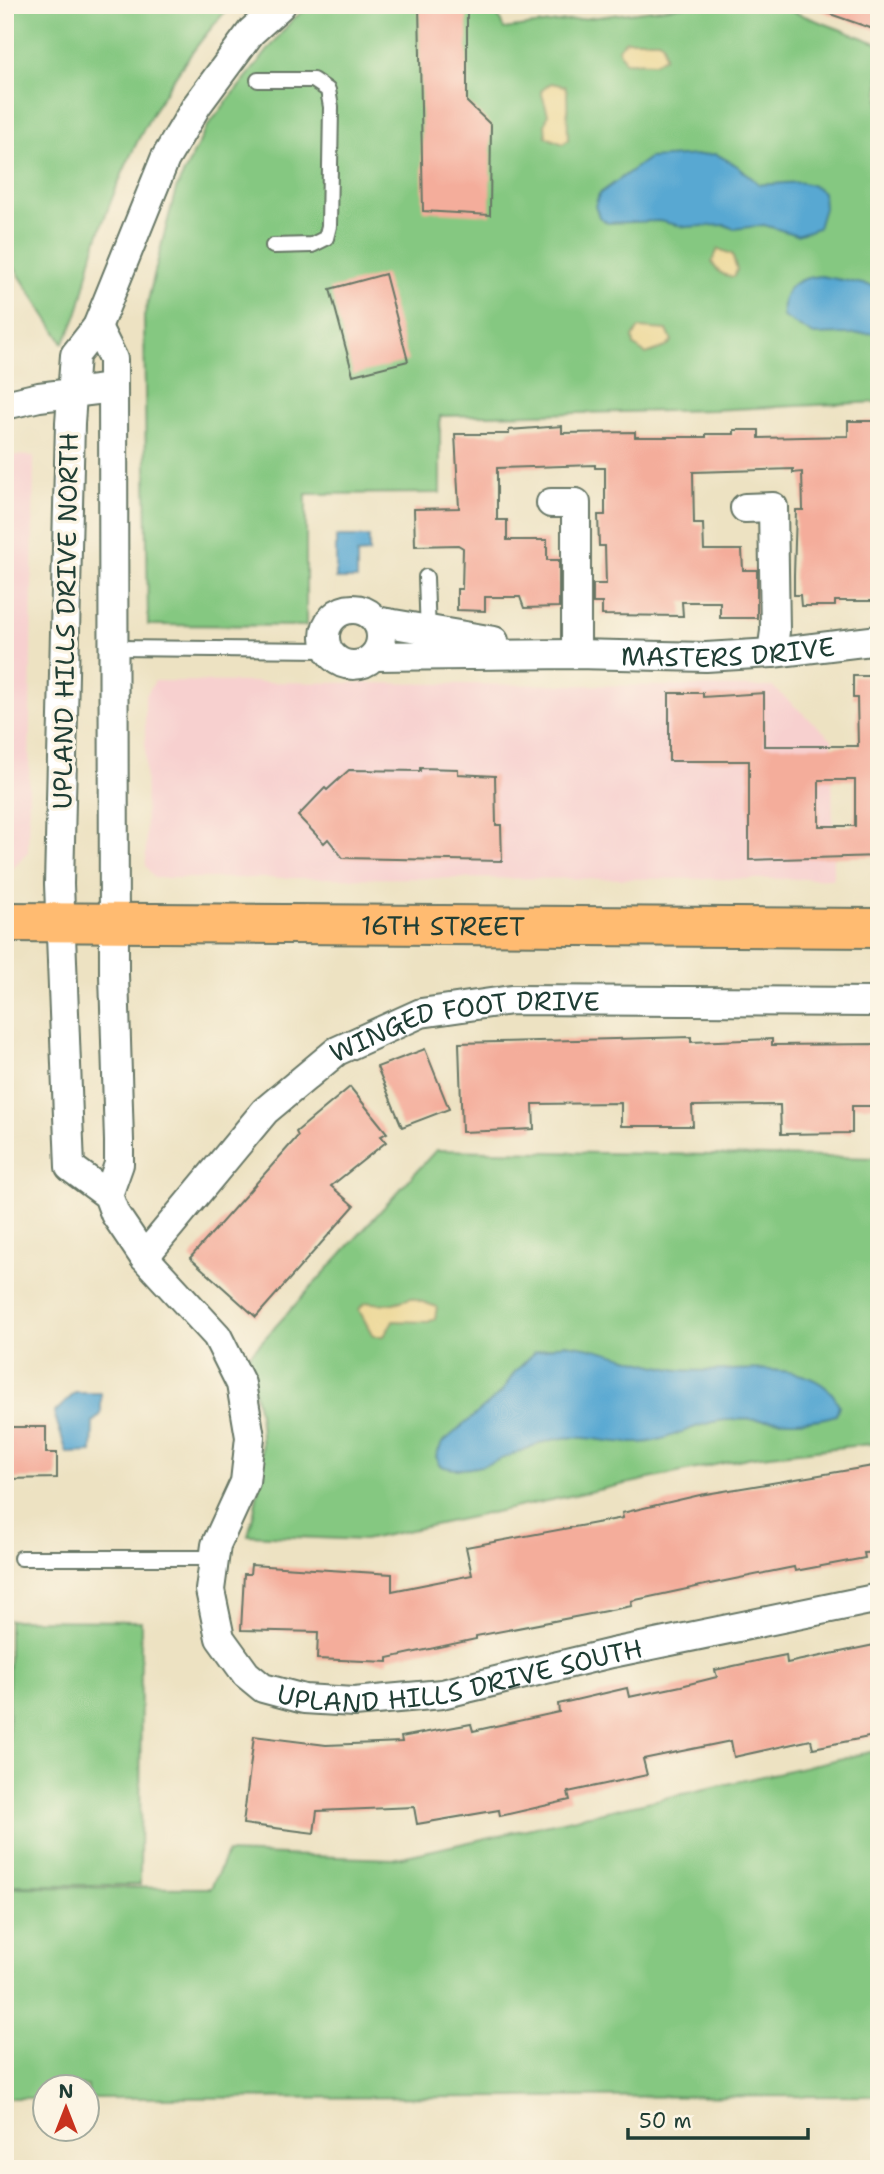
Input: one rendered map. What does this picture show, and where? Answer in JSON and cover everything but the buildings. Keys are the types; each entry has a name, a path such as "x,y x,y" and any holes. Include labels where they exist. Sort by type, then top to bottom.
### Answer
{"main road":[{"name":"16TH STREET","path":"5,922 879,928"}],"street":[{"name":"UPLAND HILLS DRIVE NORTH","path":"60,922 71,392 75,355 97,327 165,159 197,104 251,32 281,5"},
{"name":"UPLAND HILLS DRIVE NORTH","path":"97,327 113,359 114,922"},
{"path":"5,405 71,392 113,388"},
{"path":"551,503 576,503 576,654"},
{"path":"745,508 773,507 775,631 772,653"},
{"name":"MASTERS DRIVE","path":"428,644 376,621 362,610 343,611 329,623 325,641 333,657 349,665 358,665 374,656 428,644 576,654 706,657 772,653 879,640"},
{"path":"374,656 381,639 376,621"},
{"name":"UPLAND HILLS DRIVE SOUTH","path":"60,922 70,1167 108,1195 115,1214 144,1257 217,1336 242,1384 250,1437 245,1482 216,1545 210,1590 220,1638 246,1674 263,1688 304,1699 354,1702 442,1694 612,1653 879,1598"},
{"path":"108,1195 119,1164 114,922"},
{"name":"WINGED FOOT DRIVE","path":"144,1257 265,1111 337,1051 421,1013 512,1000 879,1002"}],"lane":[{"path":"258,80 313,80 328,90 331,107 329,226 326,238 312,245 273,246"},
{"path":"426,577 428,644"},
{"path":"114,648 328,650"},
{"path":"22,1558 214,1558"}],"shaded area":[{"path":"5,455 34,456 28,852 5,877"},
{"path":"155,681 773,687 832,739 833,879 154,878 146,866 145,697"}],"green space":[{"path":"5,5 231,5 169,86 137,143 110,203 76,317 63,343 5,253"},
{"path":"311,5 493,5 504,29 691,5 775,5 879,44 879,402 712,410 440,416 440,493 306,494 306,626 148,625 144,317 176,189 207,127 292,20"},
{"path":"436,1150 879,1158 879,1443 752,1457 364,1540 248,1535 258,1491 261,1447 257,1403 244,1361"},
{"path":"9,1620 141,1621 140,1885 8,1885"},
{"path":"879,1750 879,2096 102,2098 102,2072 32,2072 32,2098 5,2098 5,1958 10,1957 10,1887 211,1888 227,1853 393,1859"}],"sand":[{"path":"626,40 658,40 663,43 665,57 655,63 625,62 618,49"},
{"path":"551,83 565,86 567,92 568,140 563,144 546,137 548,114 541,91"},
{"path":"718,249 732,254 737,270 734,277 721,273 712,262"},
{"path":"639,328 667,330 672,341 666,347 646,354 634,346 633,337"},
{"path":"411,1298 437,1307 435,1319 428,1322 393,1321 384,1336 373,1336 359,1310 364,1304 389,1304"}],"water":[{"path":"716,154 736,165 759,184 808,184 823,192 824,208 818,228 797,235 764,225 734,229 725,225 685,227 659,221 608,223 599,217 595,206 599,194 649,158"},
{"path":"821,276 879,287 879,333 814,335 783,317 784,299 791,287 803,279"},
{"path":"336,537 369,537 369,553 357,554 357,579 336,579"},
{"path":"563,1344 679,1370 790,1372 811,1378 828,1389 839,1405 836,1415 822,1419 719,1421 648,1442 557,1439 468,1469 439,1465 436,1456 442,1443 502,1392 514,1373 535,1352"},
{"path":"75,1393 101,1393 101,1414 93,1422 92,1452 67,1453 54,1413"}]}
